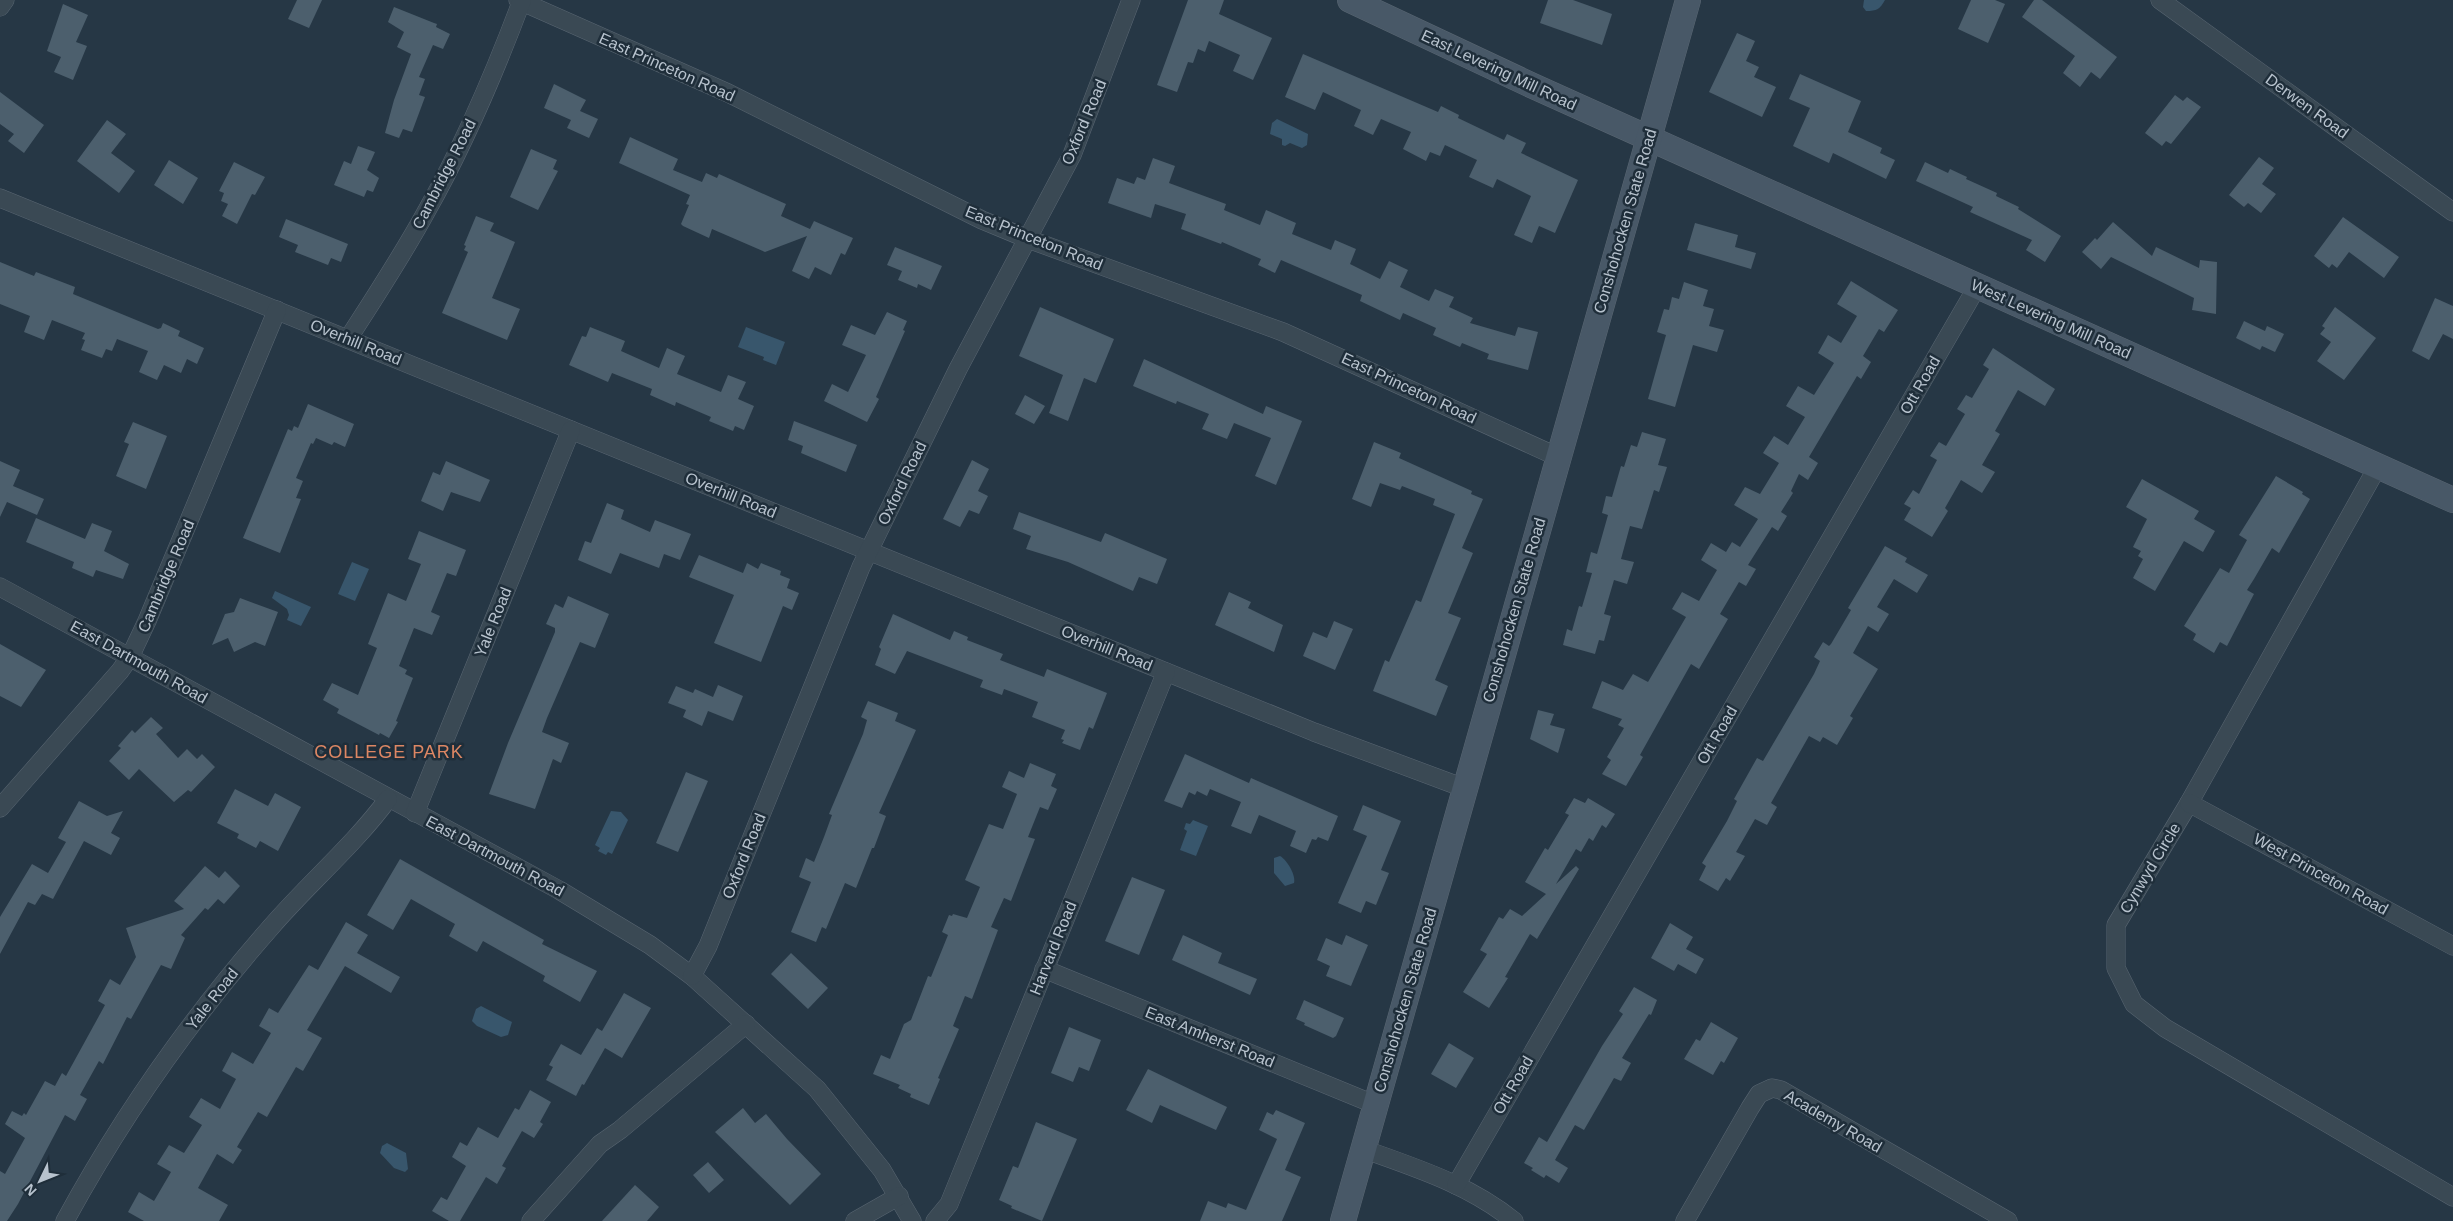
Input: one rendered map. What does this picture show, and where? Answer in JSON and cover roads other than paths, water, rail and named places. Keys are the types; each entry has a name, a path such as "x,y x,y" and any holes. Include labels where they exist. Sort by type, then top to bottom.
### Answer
{"main road":[{"name":"East Levering Mill Road","path":"1350,0 1648,138"},
{"name":"Conshohocken State Road","path":"1344,1221 1464,788 1688,0"},
{"name":"West Levering Mill Road","path":"1648,138 2453,500"}],"street":[{"path":"0,7 6,0"},
{"name":"Oxford Road","path":"692,976 708,946 868,551 958,369 1072,155 1131,0"},
{"name":"Derwen Road","path":"2160,0 2453,212"},
{"name":"East Princeton Road","path":"521,1 728,93 982,220 1028,239 1282,332 1558,457"},
{"name":"Cambridge Road","path":"348,339 406,248 444,178 480,102 521,1"},
{"name":"Overhill Road","path":"0,198 1359,750 1464,788"},
{"name":"Ott Road","path":"1456,1185 1978,285"},
{"name":"Cambridge Road","path":"0,808 108,686 130,657 151,612 277,310"},
{"name":"Yale Road","path":"415,813 571,430"},
{"name":"Cynwyd Circle","path":"2378,466 2189,803 2116,925 2116,968 2134,1004 2165,1028 2453,1197"},
{"name":"East Dartmouth Road","path":"0,587 574,899 650,944 692,976 816,1089 862,1143 898,1196 912,1221"},
{"name":"Harvard Road","path":"934,1221 949,1204 1166,672"},
{"name":"Yale Road","path":"65,1221 123,1124 197,1015 271,927 388,799"},
{"name":"West Princeton Road","path":"2189,803 2453,946"},
{"name":"East Amherst Road","path":"1044,969 1376,1105"},
{"path":"531,1221 600,1144 620,1130 746,1024"},
{"name":"Academy Road","path":"1685,1221 1759,1094 1772,1088 1782,1090 2008,1221"},
{"path":"1363,1149 1456,1185 1480,1197 1514,1221"},
{"path":"855,1221 898,1196"}],"water":[{"path":"1864,0 1885,0 1878,9 1866,11 1863,7"},
{"path":"1277,119 1308,134 1307,145 1302,148 1290,143 1285,146 1282,145 1282,139 1270,134 1272,123"},
{"path":"746,327 785,342 776,365 763,360 764,357 738,347"},
{"path":"352,562 369,569 355,601 338,594"},
{"path":"275,591 311,607 301,626 287,620 289,615 287,609 272,598"},
{"path":"611,811 621,812 628,820 612,854 608,852 606,855 598,851 600,848 595,845"},
{"path":"1193,820 1208,826 1196,856 1180,850 1187,831 1184,829 1186,823 1190,824"},
{"path":"1280,856 1294,876 1294,883 1285,886 1274,873 1274,858"},
{"path":"481,1006 512,1022 508,1035 501,1037 477,1026 472,1021 476,1009"},
{"path":"387,1143 406,1153 408,1169 405,1172 394,1168 380,1153 382,1146"}],"district":[{"name":"COLLEGE PARK","path":"389,752"}]}
